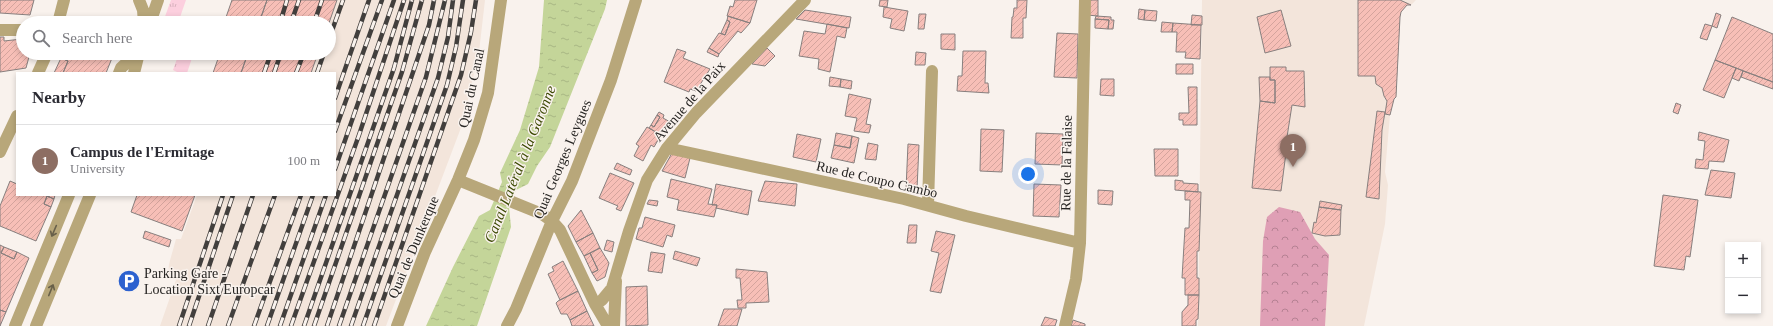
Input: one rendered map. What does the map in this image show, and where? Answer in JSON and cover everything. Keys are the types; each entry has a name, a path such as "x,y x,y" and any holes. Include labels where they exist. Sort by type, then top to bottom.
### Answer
{"street":[{"path":"60,16 64,0"},
{"path":"138,0 143,10 143,16"},
{"path":"152,16 158,0"},
{"name":"Quai du Canal","path":"464,182 474,140 488,93 501,0"},
{"name":"Quai Georges Leygues","path":"507,326 552,221 572,181 611,80 636,0"},
{"name":"Avenue de la Paix","path":"595,304 608,293 616,274 629,231 648,180 667,148 696,113 805,0"},
{"name":"Rue de la Falaise","path":"1065,326 1076,279 1080,243 1085,0"},
{"path":"0,30 16,30"},
{"path":"38,72 44,60"},
{"path":"119,72 121,68 130,60"},
{"path":"128,72 133,60"},
{"path":"134,72 135,60"},
{"path":"928,205 932,71"},
{"path":"0,152 16,118"},
{"name":"Rue de Coupo Cambo","path":"667,148 861,189 1080,243"},
{"path":"464,182 542,214 552,221 560,230 595,304 608,326"},
{"name":"Quai de Dunkerque","path":"397,326 424,252 464,182"},
{"path":"15,326 69,196"},
{"path":"36,326 90,196"},
{"path":"614,326 616,274"}],"shaded area":[{"path":"232,0 485,0 479,52 462,125 386,326 160,326 176,280 168,276 169,264 176,239 181,239 197,196 336,196 336,72 213,72 218,60 336,60 336,16 226,16"},
{"path":"1202,0 1416,0 1411,5 1407,5 1401,12 1400,17 1396,97 1394,99 1390,115 1385,172 1388,185 1385,224 1364,326 1198,326"}],"green space":[{"path":"171,0 186,0 180,16 165,16"},
{"path":"177,60 191,60 187,72 177,72 173,70"},
{"path":"1279,207 1300,212 1315,239 1329,255 1325,326 1260,326 1263,241 1267,217"}],"water":[{"name":"Canal Latéral à la Garonne","path":"544,0 607,0 605,9 550,147 537,166 528,184 516,190 509,207 511,227 477,326 426,326 453,267 479,216 490,210 502,182 500,173 520,130 539,67"}],"building":[{"path":"0,0 34,0 30,15 0,13"},
{"path":"232,0 267,0 261,16 226,16"},
{"path":"267,0 337,0 331,16 261,16"},
{"path":"735,0 757,0 750,23 727,16 730,6 733,7"},
{"path":"880,0 888,0 887,7 879,6"},
{"path":"1017,0 1027,0 1026,18 1023,18 1023,38 1011,38 1012,17 1014,8 1017,8"},
{"path":"1087,0 1098,0 1098,16 1087,15"},
{"path":"1358,0 1400,0 1411,5 1407,5 1401,12 1400,17 1396,97 1394,99 1390,115 1385,114 1387,101 1382,88 1376,84 1375,76 1358,76"},
{"path":"884,7 908,11 904,31 890,28 892,19 883,17"},
{"path":"1139,9 1145,10 1144,20 1138,19"},
{"path":"805,10 851,17 849,28 796,19"},
{"path":"1145,10 1157,11 1156,21 1144,20"},
{"path":"1281,10 1291,46 1265,53 1257,17"},
{"path":"1716,13 1721,15 1717,28 1712,26"},
{"path":"919,14 926,14 924,29 918,29"},
{"path":"1192,15 1202,16 1202,25 1191,25"},
{"path":"728,16 750,23 741,33 738,31 719,54 709,48 719,33 725,35 730,22 727,20"},
{"path":"1096,16 1111,17 1111,20 1114,20 1113,29 1108,29 1109,20 1095,19"},
{"path":"1732,17 1773,34 1773,82 1715,60"},
{"path":"1095,19 1109,20 1108,29 1095,28"},
{"path":"727,20 730,22 725,35 721,33"},
{"path":"1162,22 1173,23 1172,32 1161,32"},
{"path":"1173,23 1201,25 1200,59 1185,58 1186,52 1176,52 1177,32 1172,32"},
{"path":"827,24 847,28 845,38 837,36 830,72 818,69 819,59 799,56 804,31 825,34"},
{"path":"1705,24 1712,26 1707,40 1700,38"},
{"path":"1057,33 1078,34 1077,78 1054,77"},
{"path":"941,34 955,34 955,50 941,49"},
{"path":"0,37 4,37 4,41 16,40 16,60 28,60 26,68 0,72"},
{"path":"709,48 719,54 718,57 707,52"},
{"path":"767,48 775,56 765,66 752,64"},
{"path":"677,49 686,52 683,58 710,69 696,91 690,89 689,92 664,82"},
{"path":"963,51 986,51 985,83 988,83 989,93 957,91 958,76 962,76"},
{"path":"916,52 926,53 925,65 915,65"},
{"path":"60,60 68,61 63,72 54,72"},
{"path":"66,60 111,60 106,72 63,72 68,61"},
{"path":"218,60 246,60 241,72 213,72"},
{"path":"246,60 316,60 311,72 241,72"},
{"path":"1715,60 1736,68 1724,98 1703,90"},
{"path":"1176,64 1193,64 1193,74 1176,74"},
{"path":"1270,67 1286,67 1286,71 1304,71 1305,107 1292,105 1287,137 1293,138 1292,145 1287,145 1281,191 1252,188 1260,101 1275,103 1275,80 1270,80"},
{"path":"1736,68 1743,71 1739,81 1732,78"},
{"path":"1743,71 1773,82 1773,89 1741,77"},
{"path":"830,77 841,79 840,87 829,86"},
{"path":"1259,77 1270,77 1270,80 1275,80 1275,103 1260,101"},
{"path":"841,79 852,81 851,89 840,87"},
{"path":"1101,79 1114,79 1114,96 1100,95"},
{"path":"1188,87 1197,87 1197,125 1183,125 1183,120 1179,120 1179,113 1189,113"},
{"path":"849,94 871,99 866,124 871,125 869,133 854,131 857,118 845,116"},
{"path":"1676,103 1681,105 1678,114 1673,112"},
{"path":"1377,111 1385,112 1382,130 1379,199 1366,197"},
{"path":"659,112 664,115 663,118 672,123 661,135 649,128 651,125 654,127 660,117 657,115"},
{"path":"657,115 660,117 654,127 651,125"},
{"path":"647,127 661,135 654,147 651,145 643,161 634,156 639,146 636,144"},
{"path":"981,129 1004,130 1002,172 980,171"},
{"path":"1699,132 1729,140 1724,162 1709,161 1708,169 1695,168 1696,159 1703,160 1705,141 1698,140"},
{"path":"836,133 852,136 850,148 834,145"},
{"path":"1036,133 1063,134 1062,165 1035,164"},
{"path":"797,134 821,139 816,162 793,157"},
{"path":"852,136 859,138 854,163 831,158 834,145 850,148"},
{"path":"868,143 878,145 876,160 865,159"},
{"path":"908,144 919,145 917,189 906,189"},
{"path":"1154,149 1178,149 1178,176 1155,176"},
{"path":"672,153 690,158 685,178 662,171"},
{"path":"617,163 632,170 630,175 614,169"},
{"path":"1711,170 1735,173 1731,198 1705,195"},
{"path":"610,173 634,183 621,211 616,209 618,206 599,198"},
{"path":"671,179 712,189 708,204 717,205 714,217 677,210 679,200 667,197"},
{"path":"1175,180 1183,181 1183,183 1198,184 1198,192 1175,190"},
{"path":"10,181 16,184 16,196 47,196 44,204 51,207 36,241 0,226 0,206"},
{"path":"765,181 797,184 795,206 758,201"},
{"path":"716,184 752,191 748,215 716,208 717,205 712,205"},
{"path":"1034,184 1061,185 1059,217 1033,216"},
{"path":"1098,190 1113,191 1112,205 1098,204"},
{"path":"1185,191 1201,192 1199,251 1197,251 1197,278 1199,278 1199,295 1185,295 1185,278 1182,278 1185,228 1189,228 1190,200 1185,200"},
{"path":"1663,195 1698,200 1690,257 1686,256 1684,270 1654,266"},
{"path":"47,196 55,196 54,199"},
{"path":"47,196 54,199 51,207 44,204"},
{"path":"137,196 195,196 182,231 131,212"},
{"path":"649,200 658,201 657,206 647,204"},
{"path":"1320,201 1342,205 1341,210 1319,207"},
{"path":"1319,207 1341,210 1340,235 1325,236 1312,233 1314,222 1316,223"},
{"path":"581,210 593,233 576,242 568,226"},
{"path":"645,217 675,225 672,237 667,235 663,247 636,239 639,228 642,228"},
{"path":"909,225 917,225 916,243 907,243"},
{"path":"145,231 171,240 169,247 143,238"},
{"path":"936,231 955,235 941,293 930,291 939,253 931,251"},
{"path":"593,233 600,248 584,256 576,242"},
{"path":"607,240 614,242 612,252 604,250"},
{"path":"0,245 4,247 1,253 14,259 17,252 29,258 6,312 0,310"},
{"path":"4,247 17,252 14,259 1,253"},
{"path":"600,248 609,263 605,277 597,281 592,273 598,270 590,253"},
{"path":"675,251 700,258 697,266 673,259"},
{"path":"651,252 665,254 662,273 648,271"},
{"path":"590,253 598,270 592,273 584,256"},
{"path":"563,261 578,291 560,300 548,274 554,271 552,267"},
{"path":"736,269 767,272 769,302 746,303 746,308 738,308 737,300 742,300 740,278 736,278"},
{"path":"647,286 648,325 626,326 626,287"},
{"path":"578,291 587,311 570,320 567,314 561,314 556,303"},
{"path":"1188,295 1199,295 1198,319 1196,320 1196,326 1182,326 1182,312 1188,305"},
{"path":"724,309 742,309 737,326 718,326"},
{"path":"0,310 6,312 0,326"},
{"path":"587,311 594,326 572,326 570,320"},
{"path":"1045,317 1057,320 1055,326 1041,326"},
{"path":"1073,320 1085,324 1085,326 1071,326"}],"railway":[{"path":"282,16 287,0"},
{"path":"293,16 299,0"},
{"path":"316,16 322,0"},
{"path":"336,20 343,0"},
{"path":"336,95 369,0"},
{"path":"336,128 382,0"},
{"path":"336,166 394,0"},
{"path":"291,326 359,135 404,0"},
{"path":"304,326 394,68 412,0"},
{"path":"314,326 402,72 422,0"},
{"path":"327,326 429,25 434,0"},
{"path":"339,326 426,77 445,0"},
{"path":"351,326 438,78 448,37 453,0"},
{"path":"363,326 447,85 456,47 463,0"},
{"path":"374,326 461,75 471,32 476,0"},
{"path":"264,72 269,60"},
{"path":"274,72 279,60"},
{"path":"296,72 301,60"},
{"path":"317,72 322,60"},
{"path":"179,326 223,196"},
{"path":"189,326 233,196"},
{"path":"208,326 253,196"},
{"path":"228,326 275,196"},
{"path":"254,326 301,196"},
{"path":"267,326 313,196"},
{"path":"280,326 326,196"}],"place":[{"name":"Campus de l'Ermitage","path":"1293,167"},
{"name":"Parking Gare - Location Sixt Europcar","path":"129,281"}]}
